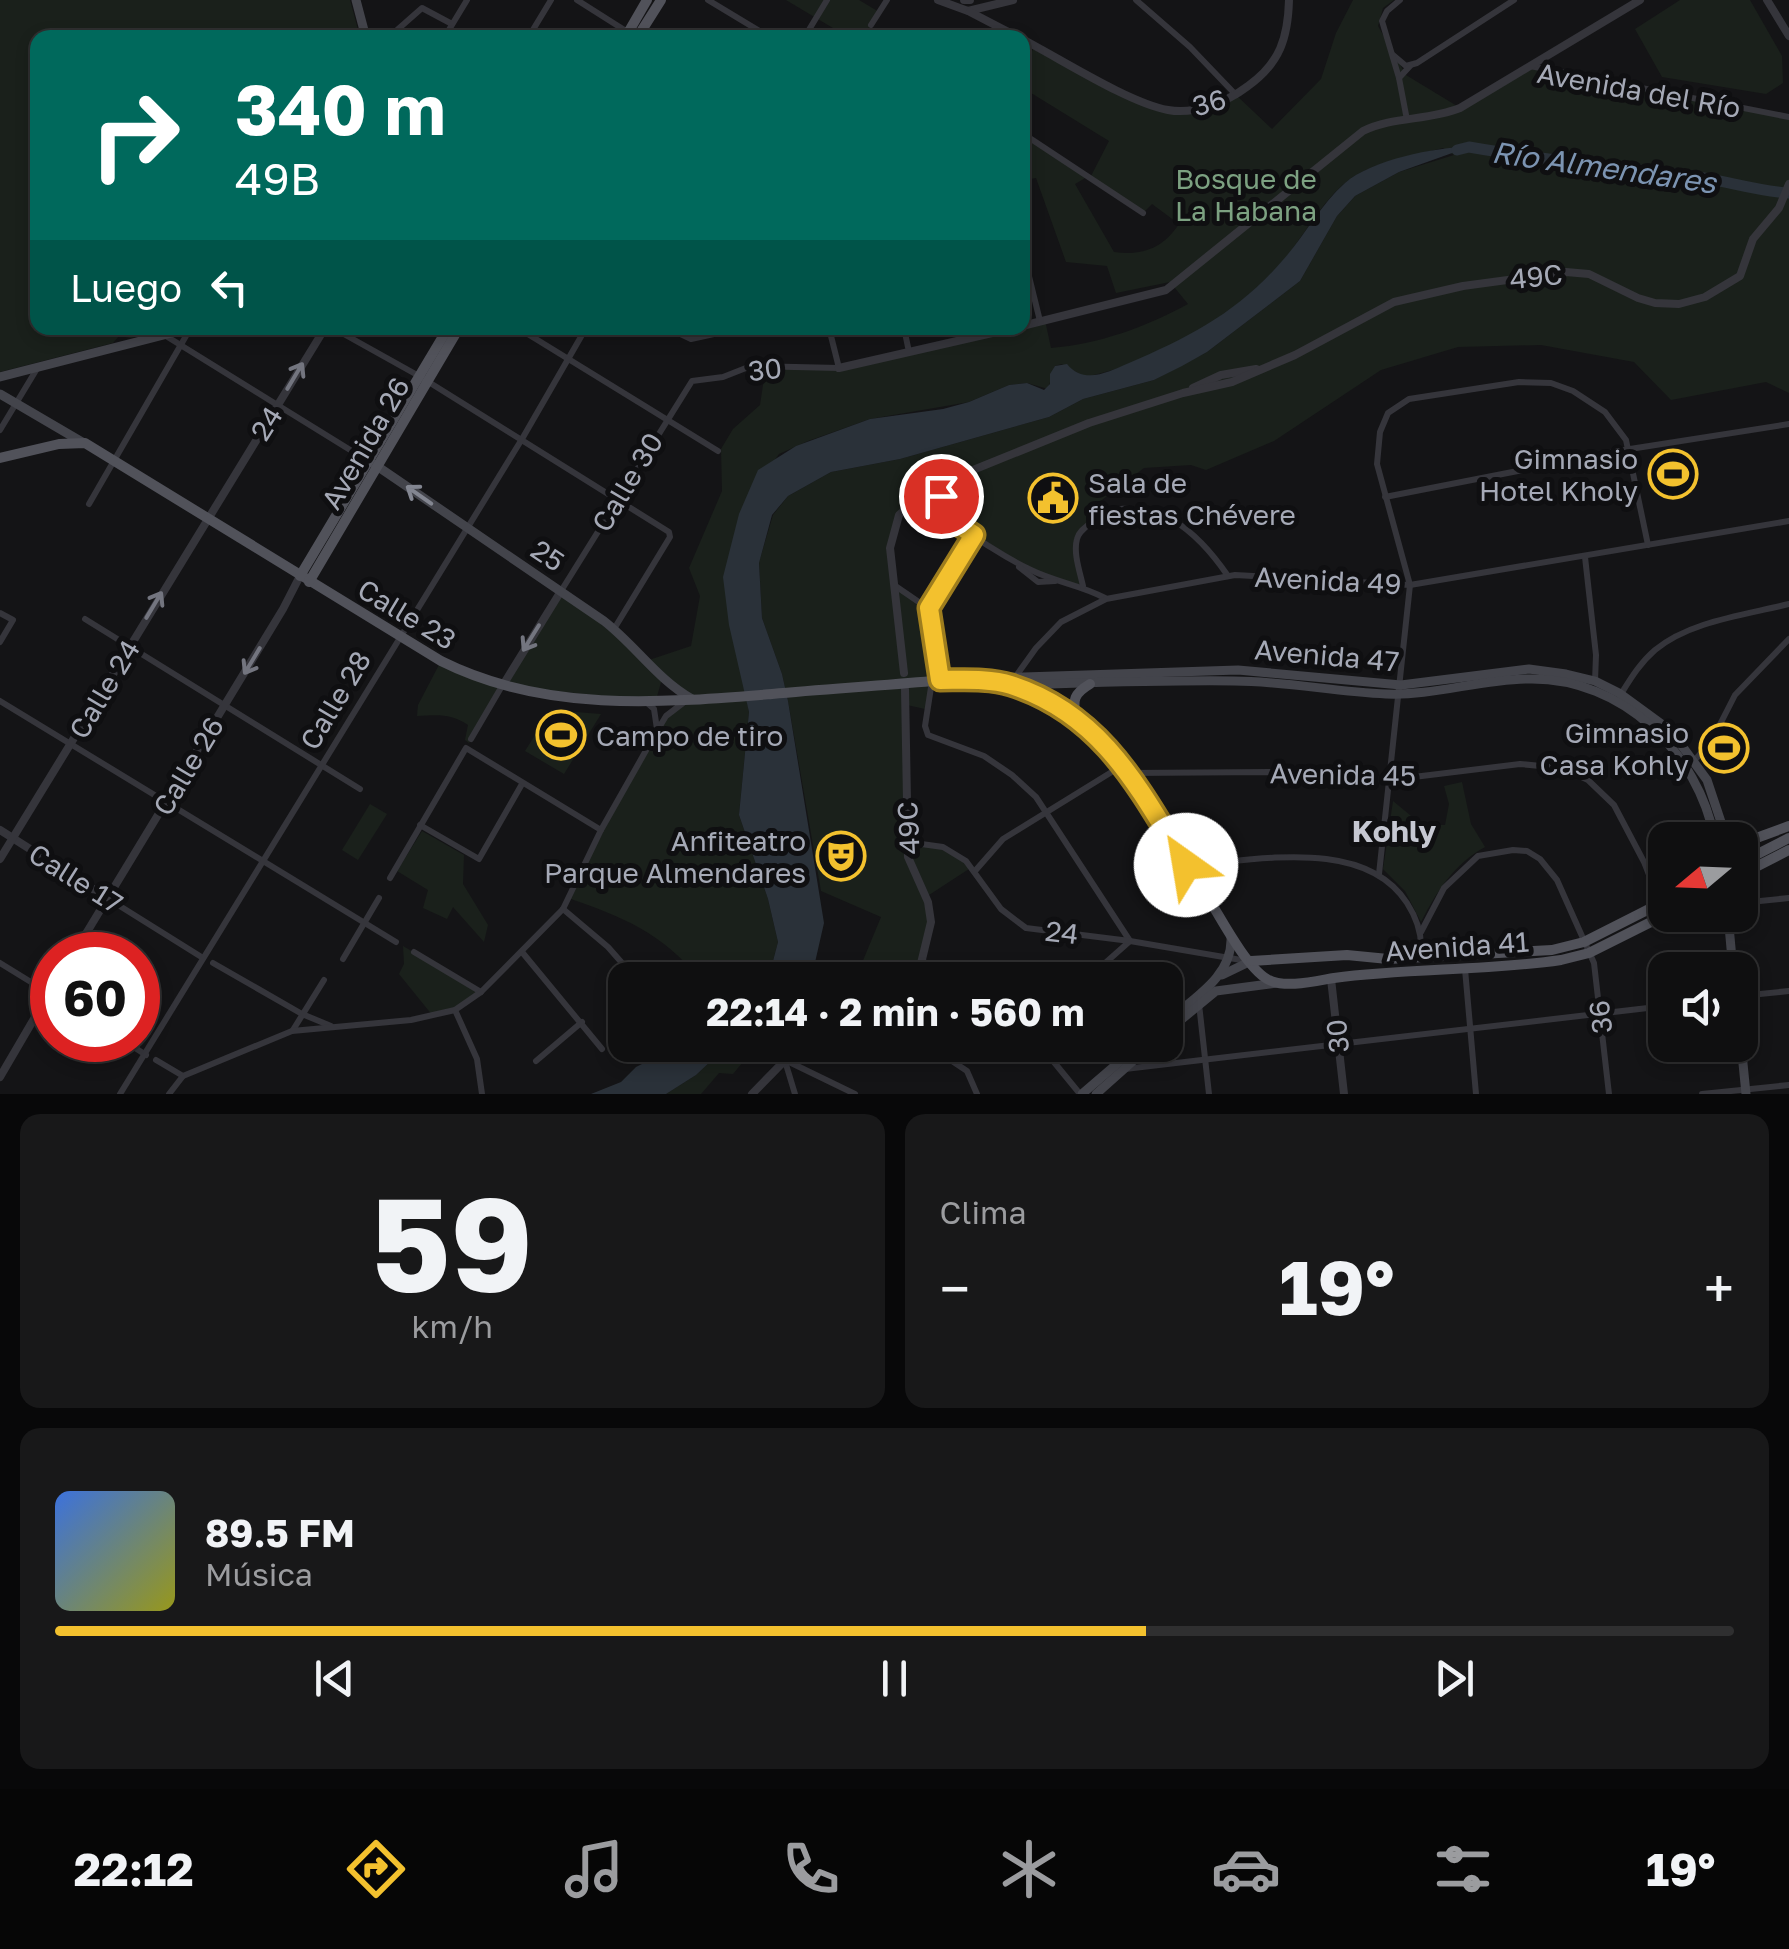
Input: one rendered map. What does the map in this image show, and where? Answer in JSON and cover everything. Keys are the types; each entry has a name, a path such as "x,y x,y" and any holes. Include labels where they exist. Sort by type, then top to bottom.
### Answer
{"main road":[{"path":"356,0 364,30"},
{"path":"633,30 647,0"},
{"path":"635,30 660,0"},
{"path":"0,376 160,335"},
{"name":"Avenida 26","path":"304,579 338,514 374,464 423,379 445,335"},
{"name":"Avenida 26","path":"423,379 454,335"},
{"path":"0,394 85,444"},
{"path":"0,458 58,444 85,444"},
{"name":"Calle 23","path":"85,444 456,669 502,686 568,699 644,700 932,681"},
{"name":"Avenida 26","path":"304,579 338,534 363,492 374,464"},
{"name":"25","path":"374,464 614,629 664,680 690,699"},
{"path":"338,514 338,534"},
{"name":"Avenida 47","path":"1400,690 1528,670 1595,681 1660,721 1713,794 1722,822"},
{"name":"Avenida 47","path":"1013,680 1090,684 1152,678"},
{"name":"Avenida 47","path":"1013,680 1284,680 1400,690 1532,679 1619,698"},
{"path":"932,681 1013,680 1077,718 1126,769 1233,938 1257,960 1265,978 1277,982"},
{"path":"1077,718 1074,698 1090,684"},
{"name":"Avenida 47","path":"1691,764 1711,822"},
{"path":"1758,837 1789,826"},
{"path":"1758,854 1789,838"},
{"path":"1758,866 1789,850"},
{"name":"Avenida 41","path":"1277,982 1532,964 1648,914"},
{"path":"1213,981 1230,959 1233,938"},
{"name":"Avenida 41","path":"1257,960 1347,955 1410,958 1552,950 1584,942"},
{"path":"1310,958 1326,961 1331,979"},
{"path":"1277,982 1267,975 1266,967 1279,959"},
{"path":"1183,1007 1234,967 1257,960"},
{"path":"1183,1017 1218,990 1277,982"},
{"path":"1081,1094 1119,1062"},
{"path":"1096,1094 1132,1062"},
{"path":"1743,1062 1746,1092"}],"street":[{"path":"449,30 468,0"},
{"path":"533,30 551,0"},
{"path":"576,0 621,30"},
{"path":"708,0 758,30"},
{"path":"809,30 827,0"},
{"path":"871,26 887,0"},
{"name":"36","path":"938,0 1005,30"},
{"path":"973,2 1013,0"},
{"path":"1136,0 1190,47 1236,95"},
{"name":"36","path":"1030,43 1139,99 1170,110 1199,108 1236,95 1260,77 1282,49 1288,30 1288,0"},
{"path":"1400,0 1382,21 1407,120"},
{"path":"1399,78 1411,66 1514,0"},
{"path":"1530,66 1640,0"},
{"path":"1767,0 1789,36"},
{"path":"968,11 973,2"},
{"path":"973,2 986,20"},
{"path":"397,30 422,8 452,24"},
{"path":"1393,55 1411,66"},
{"name":"Avenida del Río","path":"1030,324 1166,290 1363,131 1380,123 1446,114 1530,66 1789,117"},
{"path":"1030,138 1143,213"},
{"name":"49C","path":"904,673 890,548 894,525 905,508 943,480 1089,423 1232,382 1394,302 1463,286 1577,272 1600,278 1647,301 1691,302 1737,279 1753,239 1772,219 1789,184"},
{"path":"1030,280 1040,322"},
{"path":"165,335 374,464"},
{"path":"89,504 186,335"},
{"name":"24","path":"208,518 321,335"},
{"path":"346,335 618,498 670,534 614,629"},
{"path":"530,335 718,450"},
{"name":"Calle 28","path":"160,1030 522,440 582,335"},
{"path":"683,335 692,339 710,335"},
{"path":"831,335 838,368 983,335"},
{"path":"905,335 909,352"},
{"path":"0,430 39,366"},
{"name":"30","path":"692,381 723,377 751,366 838,368"},
{"name":"Calle 30","path":"471,739 692,381"},
{"path":"1379,874 1410,585 1385,497 1377,449 1388,413 1409,399 1519,382 1550,383 1573,391 1605,412 1630,449 1648,545"},
{"path":"1385,497 1630,449 1789,424"},
{"path":"943,480 941,504 947,517"},
{"path":"918,498 1015,562 1047,578 1083,586 1106,599"},
{"path":"1083,586 1076,545 1080,532 1107,511 1122,508 1153,512 1176,522 1209,550 1228,576"},
{"name":"Calle 24","path":"0,860 208,518"},
{"name":"Avenida 49","path":"1013,680 1061,622 1106,599 1228,576 1410,585 1789,521"},
{"path":"974,535 929,608 932,681 925,726 928,734 1002,767 1047,811 1130,941 1106,962"},
{"path":"1585,557 1596,655 1595,681"},
{"path":"1015,562 1034,580 1056,580"},
{"name":"Calle 26","path":"87,932 304,579"},
{"path":"894,585 929,608"},
{"path":"1619,698 1646,658 1669,640 1699,627 1789,604"},
{"path":"0,613 13,620 0,642"},
{"path":"85,619 360,789"},
{"path":"1691,764 1711,742 1735,694 1789,640"},
{"name":"49C","path":"905,690 906,842 908,863 930,912 924,962"},
{"path":"169,1094 183,1076 292,1031 389,1024 454,1010 481,992 562,909 600,830 657,730 670,712 690,699"},
{"path":"644,700 654,709 657,730"},
{"path":"0,701 396,942"},
{"path":"390,878 466,748 600,830"},
{"name":"Avenida 45","path":"1126,769 1270,772 1389,780 1533,764 1576,773 1614,805 1648,871"},
{"path":"976,871 996,845 1047,811 1126,769"},
{"path":"420,825 478,859 522,784"},
{"name":"Calle 17","path":"0,830 203,958"},
{"name":"24","path":"906,842 943,848 966,860 1001,909 1026,928 1257,960"},
{"name":"36","path":"1421,932 1444,888 1478,856 1527,851 1549,867 1594,965 1609,1094"},
{"path":"1186,865 1328,858 1379,874 1404,898 1421,932 1421,946 1410,958"},
{"path":"343,959 379,898"},
{"path":"1758,901 1789,898"},
{"path":"562,909 608,946 621,962"},
{"path":"1421,946 1433,956"},
{"path":"414,952 481,992"},
{"path":"522,952 602,1048"},
{"path":"0,963 30,980"},
{"path":"213,963 332,1027"},
{"path":"1465,969 1476,1094"},
{"name":"30","path":"1331,979 1344,1094"},
{"path":"292,1031 324,980"},
{"path":"1758,994 1789,991"},
{"path":"1199,1002 1209,1094"},
{"path":"1108,1072 1648,1008"},
{"path":"454,1010 477,1059 482,1094"},
{"path":"536,1061 582,1022"},
{"path":"0,1077 30,1027"},
{"name":"Calle 28","path":"120,1094 141,1062"},
{"path":"159,1062 183,1076"},
{"path":"752,1094 783,1062"},
{"path":"786,1062 795,1094"},
{"path":"789,1062 856,1094"},
{"path":"954,1062 967,1071 977,1094"},
{"path":"1054,1062 1081,1094"},
{"path":"1702,1094 1789,1085"}],"green space":[{"path":"0,0 350,0 358,30 30,30 30,335 142,335 119,336 113,343 0,372"},
{"path":"786,0 859,0 879,12 868,30 836,30"},
{"name":"Bosque de La Habana","path":"1353,0 1394,0 1383,8 1378,26 1406,75 1457,106 1530,66 1789,118 1789,393 1766,382 1671,400 1634,362 1541,345 1458,347 1381,370 1274,441 1206,470 1191,465 1144,468 1098,503 1095,519 1077,539 1083,586 1033,571 918,498 897,526 893,584 929,609 940,677 931,678 925,709 907,705 906,841 934,845 972,867 926,897 930,912 920,962 862,962 881,917 821,891 788,701 762,618 759,562 773,515 788,496 831,472 900,459 1049,417 1083,399 1154,380 1207,352 1300,281 1337,216 1355,196 1399,172 1454,155 1443,148 1370,168 1331,196 1286,257 1245,298 1169,348 1085,377 1062,364 1055,366 1048,389 1027,383 1009,385 969,402 870,419 779,454 743,505 743,681 749,712 739,815 768,899 778,942 773,962 684,962 641,928 568,898 662,721 688,699 662,679 656,700 502,686 469,743 465,740 468,725 462,721 417,716 418,705 441,661 502,685 561,591 646,661 691,646 700,596 689,568 722,491 721,449 733,429 760,405 766,365 839,368 981,335 1030,335 1030,323 1045,320 1051,348 1069,346 1122,333 1188,304 1170,282 1116,293 1107,266 1066,262 1036,178 1030,179 1030,139 1087,177 1075,184 1114,252 1151,249 1179,224 1152,204 1143,213 1091,176 1109,141 1030,92 1030,55 1035,45 1119,91 1168,110 1194,109 1236,95 1272,129 1321,79 1336,33"},
{"path":"1680,0 1750,0 1782,56 1783,83 1766,94 1662,77 1635,29"},
{"name":"Campo de tiro","path":"551,710 601,714 564,774 525,751"},
{"path":"1462,782 1471,824 1485,847 1447,879 1421,922 1405,891 1383,869 1393,801 1422,825 1445,825 1449,804 1444,786"},
{"path":"370,804 387,814 358,860 342,850"},
{"path":"422,831 464,855 463,884 488,925 484,942 453,907 447,919 423,908 428,890 397,871"},
{"path":"403,946 481,992 455,1010 433,1016 399,974 404,964"},
{"path":"710,1062 743,1062 733,1074 719,1073 701,1094 666,1094"}],"shaded area":[{"path":"1469,147 1399,172 1355,196 1337,216 1300,281 1207,352 1182,366 1154,380 1083,399 1049,417 900,459 831,472 788,496 772,515 759,563 762,618 788,701 824,923 815,962 773,962 778,942 768,899 739,815 749,712 729,625 723,577 739,514 758,470 796,446 870,419 943,409 1009,385 1027,383 1044,390 1055,366 1067,364 1081,374 1096,375 1151,353 1193,333 1248,295 1290,252 1336,192 1356,175 1404,156"},
{"path":"646,1062 710,1062 666,1094 591,1094 621,1082"}],"waterway":[{"name":"Río Almendares","path":"1457,150 1469,147 1789,193"}],"place":[{"name":"Gimnasio Hotel Kholy","path":"1673,474"},
{"name":"Sala de fiestas Chévere","path":"1053,498"},
{"name":"Campo de tiro","path":"561,735"},
{"name":"Gimnasio Casa Kohly","path":"1724,748"},
{"name":"Anfiteatro Parque Almendares","path":"841,856"}],"district":[{"name":"Kohly","path":"1394,831"}],"route":[{"path":"941,496 947,517 974,535 929,608 940,680 1011,685 1060,706 1077,718 1123,765 1186,865"}]}
